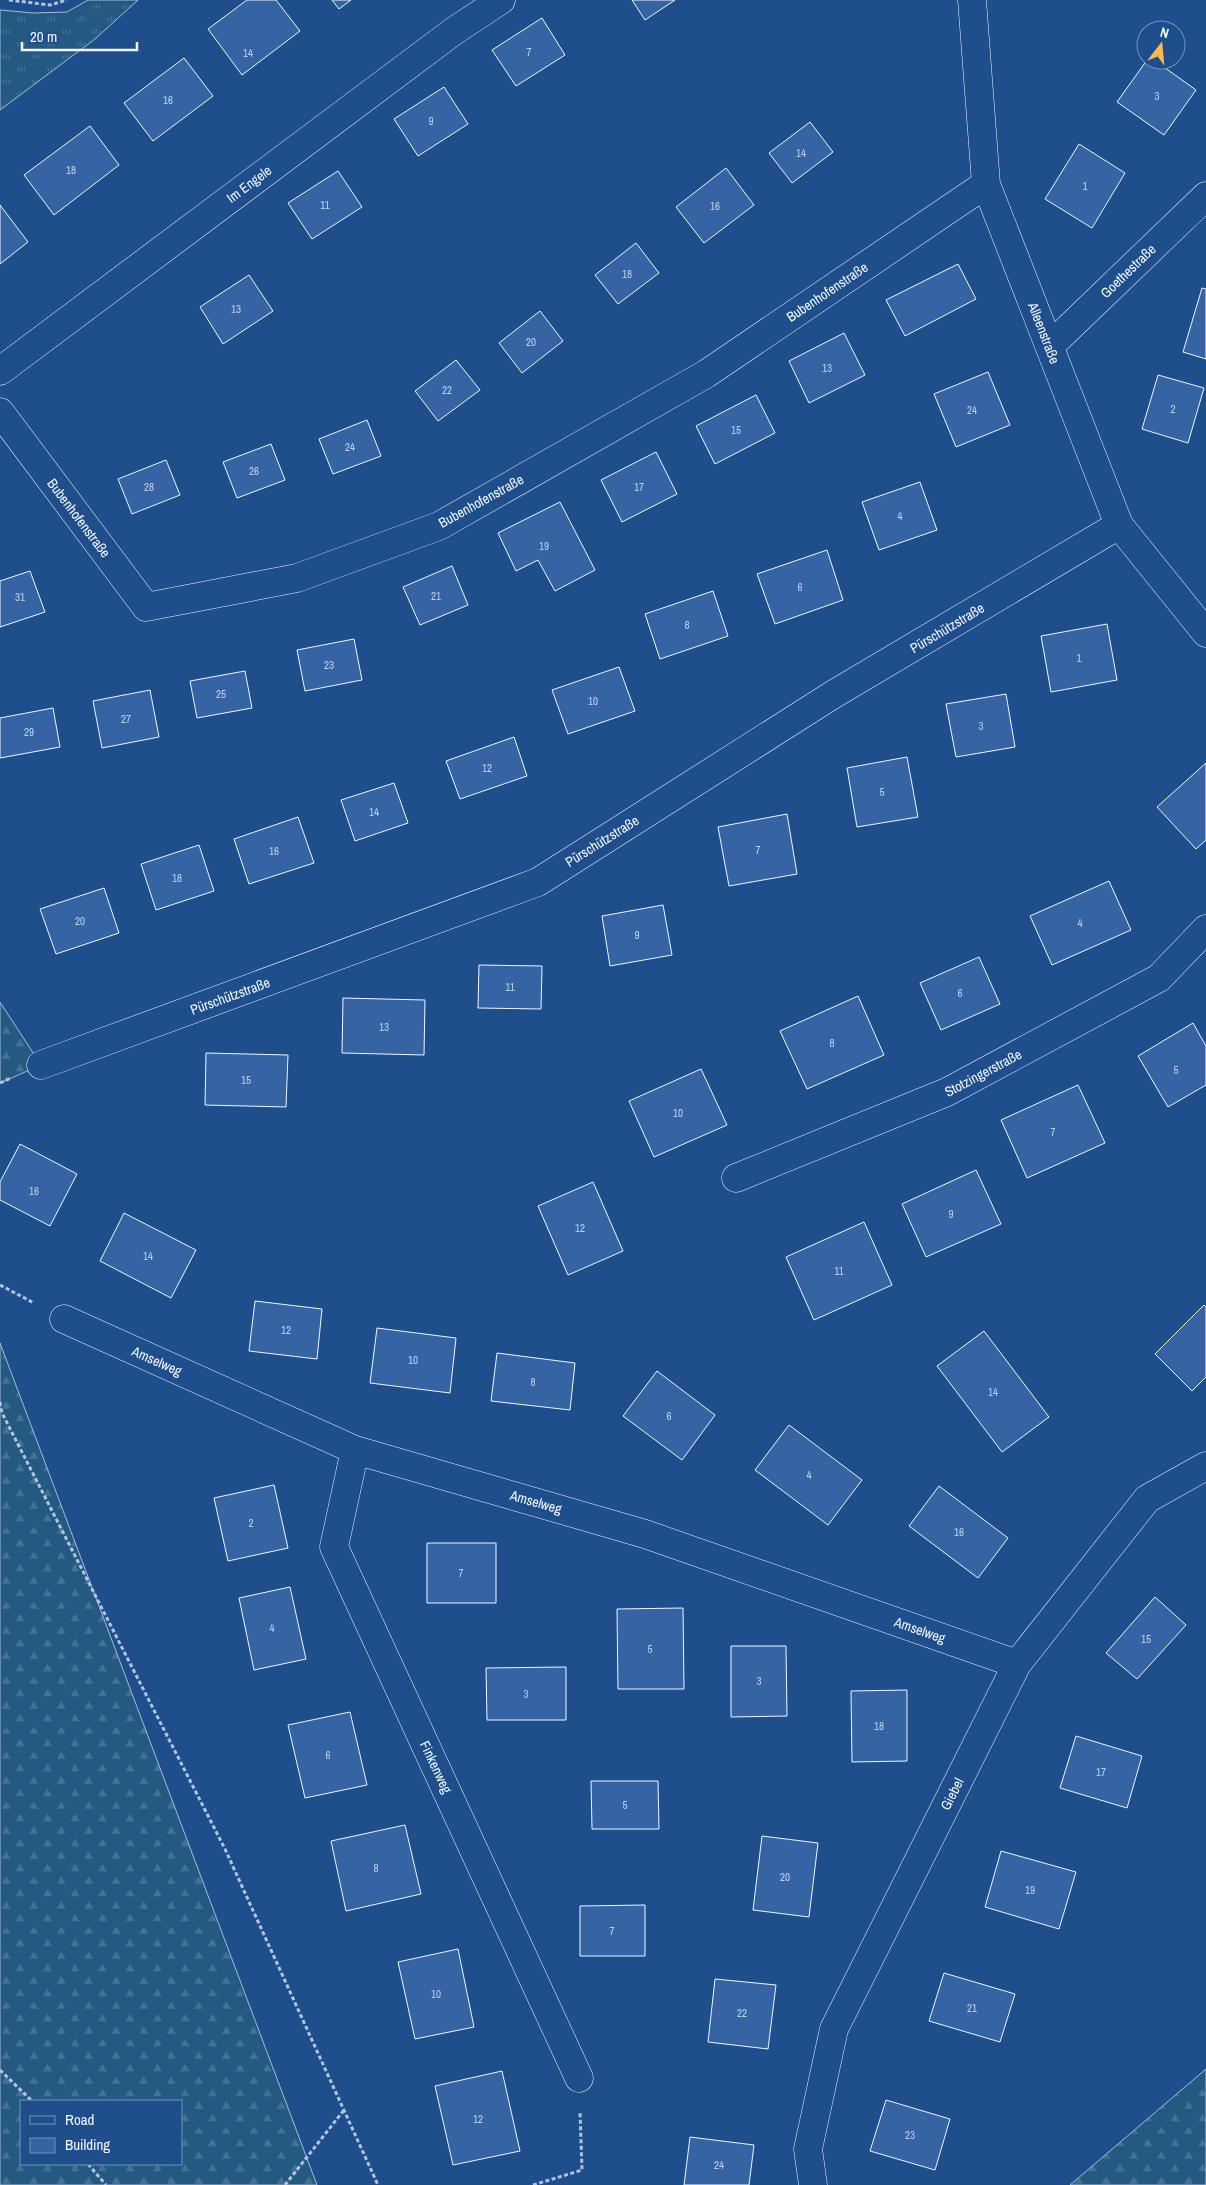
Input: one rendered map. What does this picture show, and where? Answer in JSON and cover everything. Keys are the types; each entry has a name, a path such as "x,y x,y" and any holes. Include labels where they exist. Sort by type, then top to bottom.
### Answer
{"street":[{"name":"Im Engele","path":"0,371 454,31 501,0"},
{"name":"Alleenstraße","path":"972,0 986,184 1119,525 1206,633"},
{"name":"Bubenhofenstraße","path":"0,412 146,606 297,578 439,526 697,379 986,184"},
{"name":"Goethestraße","path":"1050,346 1206,196"},
{"name":"Pürschützstraße","path":"41,1065 538,882 834,694 1119,525"},
{"name":"Stotzingerstraße","path":"736,1178 947,1092 1159,978 1206,929"},
{"name":"Amselweg","path":"64,1319 354,1450 645,1534 1017,1664"},
{"name":"Finkenweg","path":"354,1450 334,1547 579,2078"},
{"name":"Giebel","path":"814,2185 808,2149 834,2029 1017,1664 1147,1499 1206,1466"}],"path":[{"path":"9,0 50,5 67,0"},
{"path":"0,1285 64,1319"},
{"path":"0,1402 2,1413 225,1849 378,2185"},
{"path":"0,2070 31,2100"},
{"path":"533,2185 582,2170 579,2078"},
{"path":"285,2185 344,2110"},
{"path":"89,2165 106,2185"}],"green space":[{"path":"88,0 138,0 95,39 0,110 0,10 33,13 67,12"},
{"path":"0,1002 41,1065 0,1083"},
{"path":"0,1343 317,2185 0,2185"},
{"path":"1206,2069 1206,2185 1070,2185"}],"building":[{"path":"247,0 276,0 300,31 242,75 208,29"},
{"path":"332,0 351,0 339,9"},
{"path":"632,0 675,0 645,20"},
{"path":"542,18 565,55 516,86 492,50"},
{"path":"184,58 213,96 153,141 124,103"},
{"path":"1140,70 1168,70 1196,90 1164,135 1117,102"},
{"path":"444,87 468,124 418,156 394,119"},
{"path":"810,122 833,152 792,183 769,153"},
{"path":"90,126 119,165 54,215 24,175"},
{"path":"1079,144 1125,173 1092,228 1045,199"},
{"path":"726,168 754,205 704,243 676,207"},
{"path":"338,171 362,207 312,239 288,203"},
{"path":"0,205 28,242 0,264"},
{"path":"636,243 659,273 618,304 595,275"},
{"path":"958,264 976,299 905,336 886,300"},
{"path":"249,275 273,311 223,344 200,307"},
{"path":"1202,288 1206,289 1206,359 1183,352"},
{"path":"540,311 563,341 522,373 499,343"},
{"path":"844,333 865,375 809,403 789,361"},
{"path":"456,360 480,390 438,421 415,391"},
{"path":"988,372 1010,425 956,447 934,394"},
{"path":"1158,375 1204,388 1188,443 1142,429"},
{"path":"756,395 775,433 715,464 696,426"},
{"path":"367,420 381,456 333,474 319,439"},
{"path":"271,444 285,480 237,498 223,462"},
{"path":"656,452 677,494 622,522 601,480"},
{"path":"166,460 180,495 132,514 118,479"},
{"path":"920,482 937,530 879,550 862,502"},
{"path":"560,502 595,570 555,591 538,560 516,571 498,533"},
{"path":"827,550 843,600 775,624 757,574"},
{"path":"452,566 468,605 420,625 403,587"},
{"path":"30,571 45,612 0,627 0,581"},
{"path":"713,591 728,636 660,659 645,614"},
{"path":"1107,624 1117,680 1051,692 1041,636"},
{"path":"354,639 362,680 305,691 297,650"},
{"path":"619,667 635,711 568,734 552,690"},
{"path":"245,671 252,708 197,718 190,681"},
{"path":"150,690 159,737 102,748 93,701"},
{"path":"1006,694 1015,747 956,757 946,704"},
{"path":"53,708 60,747 0,758 0,718"},
{"path":"514,737 527,776 460,799 446,761"},
{"path":"907,757 918,817 857,827 847,768"},
{"path":"1206,763 1206,840 1196,849 1157,807"},
{"path":"394,783 408,823 355,841 341,800"},
{"path":"787,814 797,874 729,886 718,827"},
{"path":"298,817 314,863 249,884 234,839"},
{"path":"199,845 214,891 156,910 141,864"},
{"path":"1109,881 1131,930 1052,965 1030,916"},
{"path":"104,888 119,933 56,954 40,909"},
{"path":"663,905 672,955 610,966 602,916"},
{"path":"979,957 1000,1004 941,1030 920,983"},
{"path":"479,965 542,966 541,1009 478,1008"},
{"path":"858,996 884,1055 807,1089 780,1031"},
{"path":"343,998 425,1000 424,1055 342,1053"},
{"path":"1193,1023 1206,1046 1206,1085 1168,1107 1138,1056"},
{"path":"206,1053 288,1055 286,1107 205,1105"},
{"path":"701,1069 727,1125 654,1157 629,1101"},
{"path":"1078,1085 1105,1143 1027,1178 1001,1120"},
{"path":"20,1144 77,1174 50,1226 0,1200 0,1182"},
{"path":"976,1170 1001,1224 926,1257 902,1204"},
{"path":"593,1182 623,1251 568,1275 538,1206"},
{"path":"124,1213 196,1250 171,1298 100,1261"},
{"path":"864,1222 892,1285 814,1320 786,1257"},
{"path":"255,1301 322,1309 317,1359 249,1351"},
{"path":"1204,1305 1206,1307 1206,1377 1192,1391 1155,1354"},
{"path":"377,1328 456,1338 450,1393 370,1383"},
{"path":"984,1331 1049,1417 1002,1452 937,1366"},
{"path":"497,1353 575,1363 570,1410 491,1401"},
{"path":"657,1371 715,1415 682,1460 623,1416"},
{"path":"789,1425 862,1480 828,1525 755,1470"},
{"path":"274,1485 288,1548 228,1561 214,1498"},
{"path":"939,1486 1008,1538 978,1578 909,1526"},
{"path":"427,1543 496,1543 496,1603 427,1603"},
{"path":"290,1587 306,1659 254,1670 239,1598"},
{"path":"1155,1597 1186,1625 1137,1679 1106,1653"},
{"path":"683,1608 684,1689 618,1689 617,1609"},
{"path":"731,1646 786,1646 787,1716 731,1717"},
{"path":"566,1667 566,1720 487,1720 486,1668"},
{"path":"907,1690 907,1761 852,1762 851,1691"},
{"path":"350,1712 367,1785 305,1798 288,1725"},
{"path":"1076,1736 1142,1756 1127,1808 1060,1788"},
{"path":"591,1781 658,1781 659,1829 592,1829"},
{"path":"405,1825 421,1894 346,1911 331,1841"},
{"path":"762,1836 818,1843 809,1917 753,1910"},
{"path":"1001,1851 1076,1872 1059,1929 985,1907"},
{"path":"645,1905 645,1956 580,1956 580,1906"},
{"path":"458,1949 474,2027 415,2039 398,1962"},
{"path":"944,1973 1015,1994 1000,2042 929,2021"},
{"path":"715,1979 776,1985 768,2049 708,2042"},
{"path":"502,2071 520,2151 453,2165 435,2086"},
{"path":"886,2100 950,2119 935,2170 870,2151"},
{"path":"690,2137 754,2145 749,2185 684,2185"}]}
